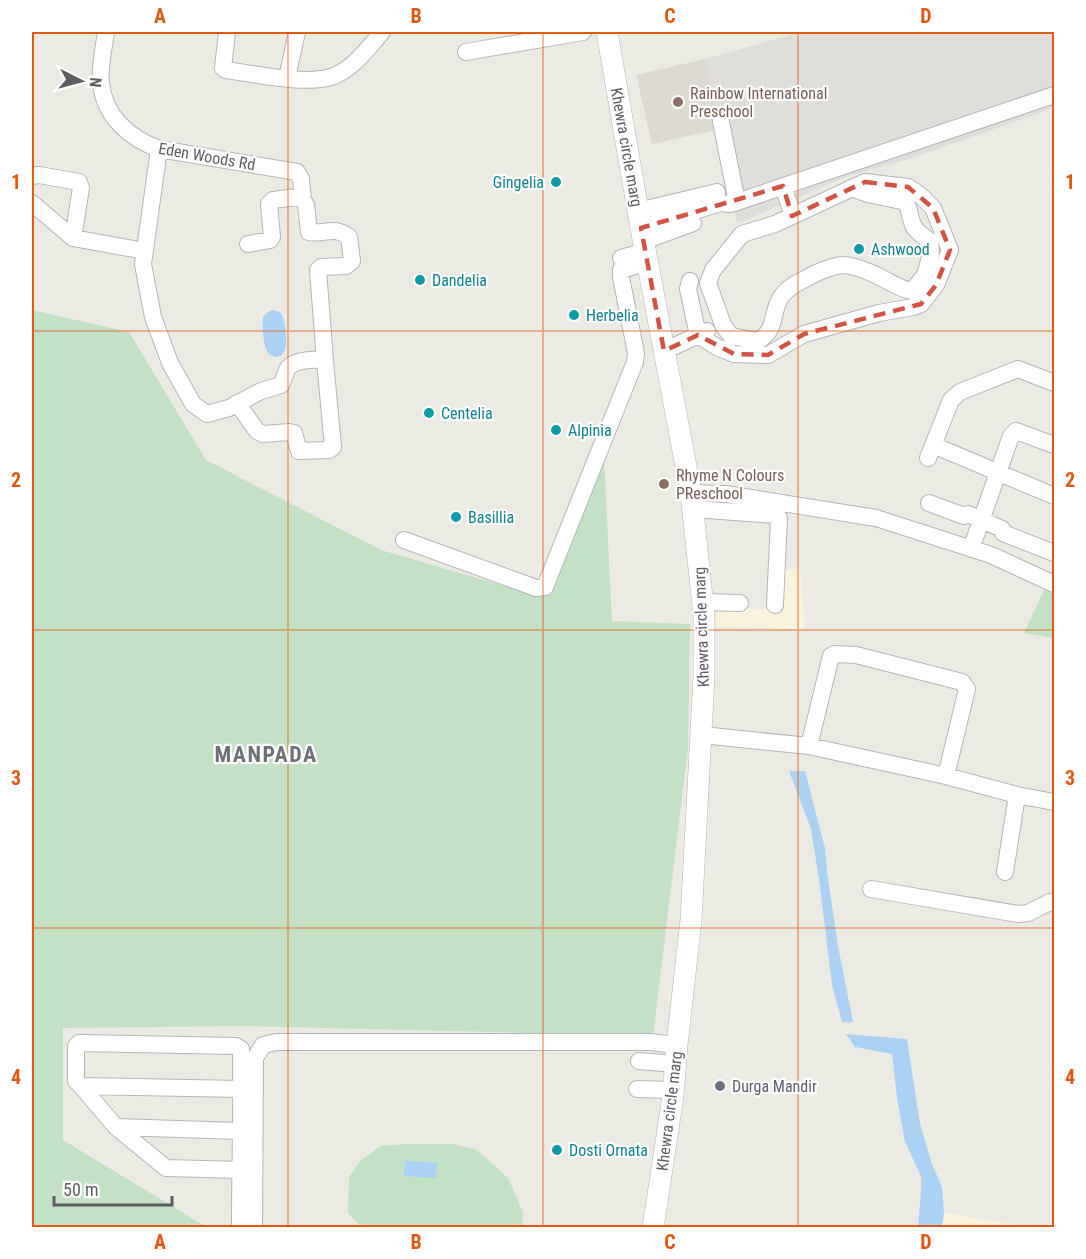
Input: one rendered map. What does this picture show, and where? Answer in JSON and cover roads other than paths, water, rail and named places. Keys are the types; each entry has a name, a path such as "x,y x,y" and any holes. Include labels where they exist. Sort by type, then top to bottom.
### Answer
{"street":[{"name":"Eden Woods Rd","path":"106,32 100,81 110,111 130,135 144,144 159,149 297,172 301,178 303,200"},
{"path":"227,32 223,68 226,70 317,80 335,75 347,68 382,32"},
{"path":"287,78 297,32"},
{"path":"466,52 583,32"},
{"name":"Khewra circle marg","path":"607,32 643,239 693,501 703,602 702,735 691,920 673,1090 653,1227"},
{"path":"643,239 722,212 734,203 1054,95"},
{"path":"721,122 734,203"},
{"path":"159,149 143,264 153,317 170,363 194,404 207,414 229,408 261,391 281,386 288,368 294,363 318,360 325,362"},
{"path":"32,176 39,175 79,182 81,188 73,238"},
{"path":"690,281 688,289 704,332 717,347 734,354 768,354 804,334 879,313 913,308 921,304 936,285 950,250 933,208 908,187 865,182 851,188 776,224 742,234 713,270 708,283 723,325 731,336 758,341 765,337 772,324 780,298 790,287 813,274 842,265 859,268 902,289 912,291 925,276 931,253 930,241 913,225 906,202 851,188"},
{"path":"783,186 793,216"},
{"path":"404,540 536,588 545,587 634,362 636,353 621,277 621,264 643,239 717,192"},
{"path":"237,403 257,431 263,434 294,433 299,451 329,450 333,447 318,270 321,267 346,266 352,261 349,237 336,230 309,232 306,205 297,197 273,200 269,204 272,237 270,240 248,244"},
{"path":"32,203 73,238 145,251"},
{"path":"664,351 704,332"},
{"path":"1054,382 1018,369 960,392 951,400 931,451 998,472 1054,496"},
{"path":"971,549 1011,436 1016,431 1054,445"},
{"path":"693,501 726,494 876,518 992,555 1054,584"},
{"path":"693,501 776,515 779,518 775,605"},
{"path":"929,503 964,516 968,514 1002,529 1003,533 1054,553"},
{"path":"703,602 740,603"},
{"path":"809,746 831,656 835,654 856,655 962,681 967,688 946,776"},
{"path":"702,735 809,746 1054,802"},
{"path":"1005,872 1017,795"},
{"path":"871,889 1018,914 1028,913 1050,902 1054,903"},
{"path":"254,1227 255,1058 263,1045 276,1042 650,1042 676,1054"},
{"path":"240,1170 166,1168 116,1127 76,1081 75,1046 79,1043 236,1046 241,1049 240,1227"},
{"path":"639,1062 676,1054"},
{"path":"81,1086 242,1089"},
{"path":"637,1089 673,1090"},
{"path":"116,1127 240,1131"}],"water":[{"path":"272,310 282,315 286,332 285,351 277,357 267,351 263,336 263,317"},
{"path":"789,771 805,771 825,848 838,946 853,1022 842,1022 832,985 811,829"},
{"path":"846,1034 907,1039 920,1124 932,1164 942,1187 944,1213 942,1227 918,1227 921,1176 905,1142 892,1054 855,1047"},
{"path":"405,1161 437,1163 436,1178 404,1176"}],"place":[{"name":"Rainbow International Preschool","path":"678,102"},
{"name":"Gingelia","path":"556,182"},
{"name":"Ashwood","path":"859,249"},
{"name":"Dandelia","path":"420,280"},
{"name":"Herbelia","path":"574,315"},
{"name":"Centelia","path":"429,413"},
{"name":"Alpinia","path":"556,430"},
{"name":"Rhyme N Colours PReschool","path":"664,484"},
{"name":"Basillia","path":"456,517"},
{"name":"Durga Mandir","path":"720,1086"},
{"name":"Dosti Ornata","path":"557,1150"}],"district":[{"name":"MANPADA","path":"266,754"}]}
